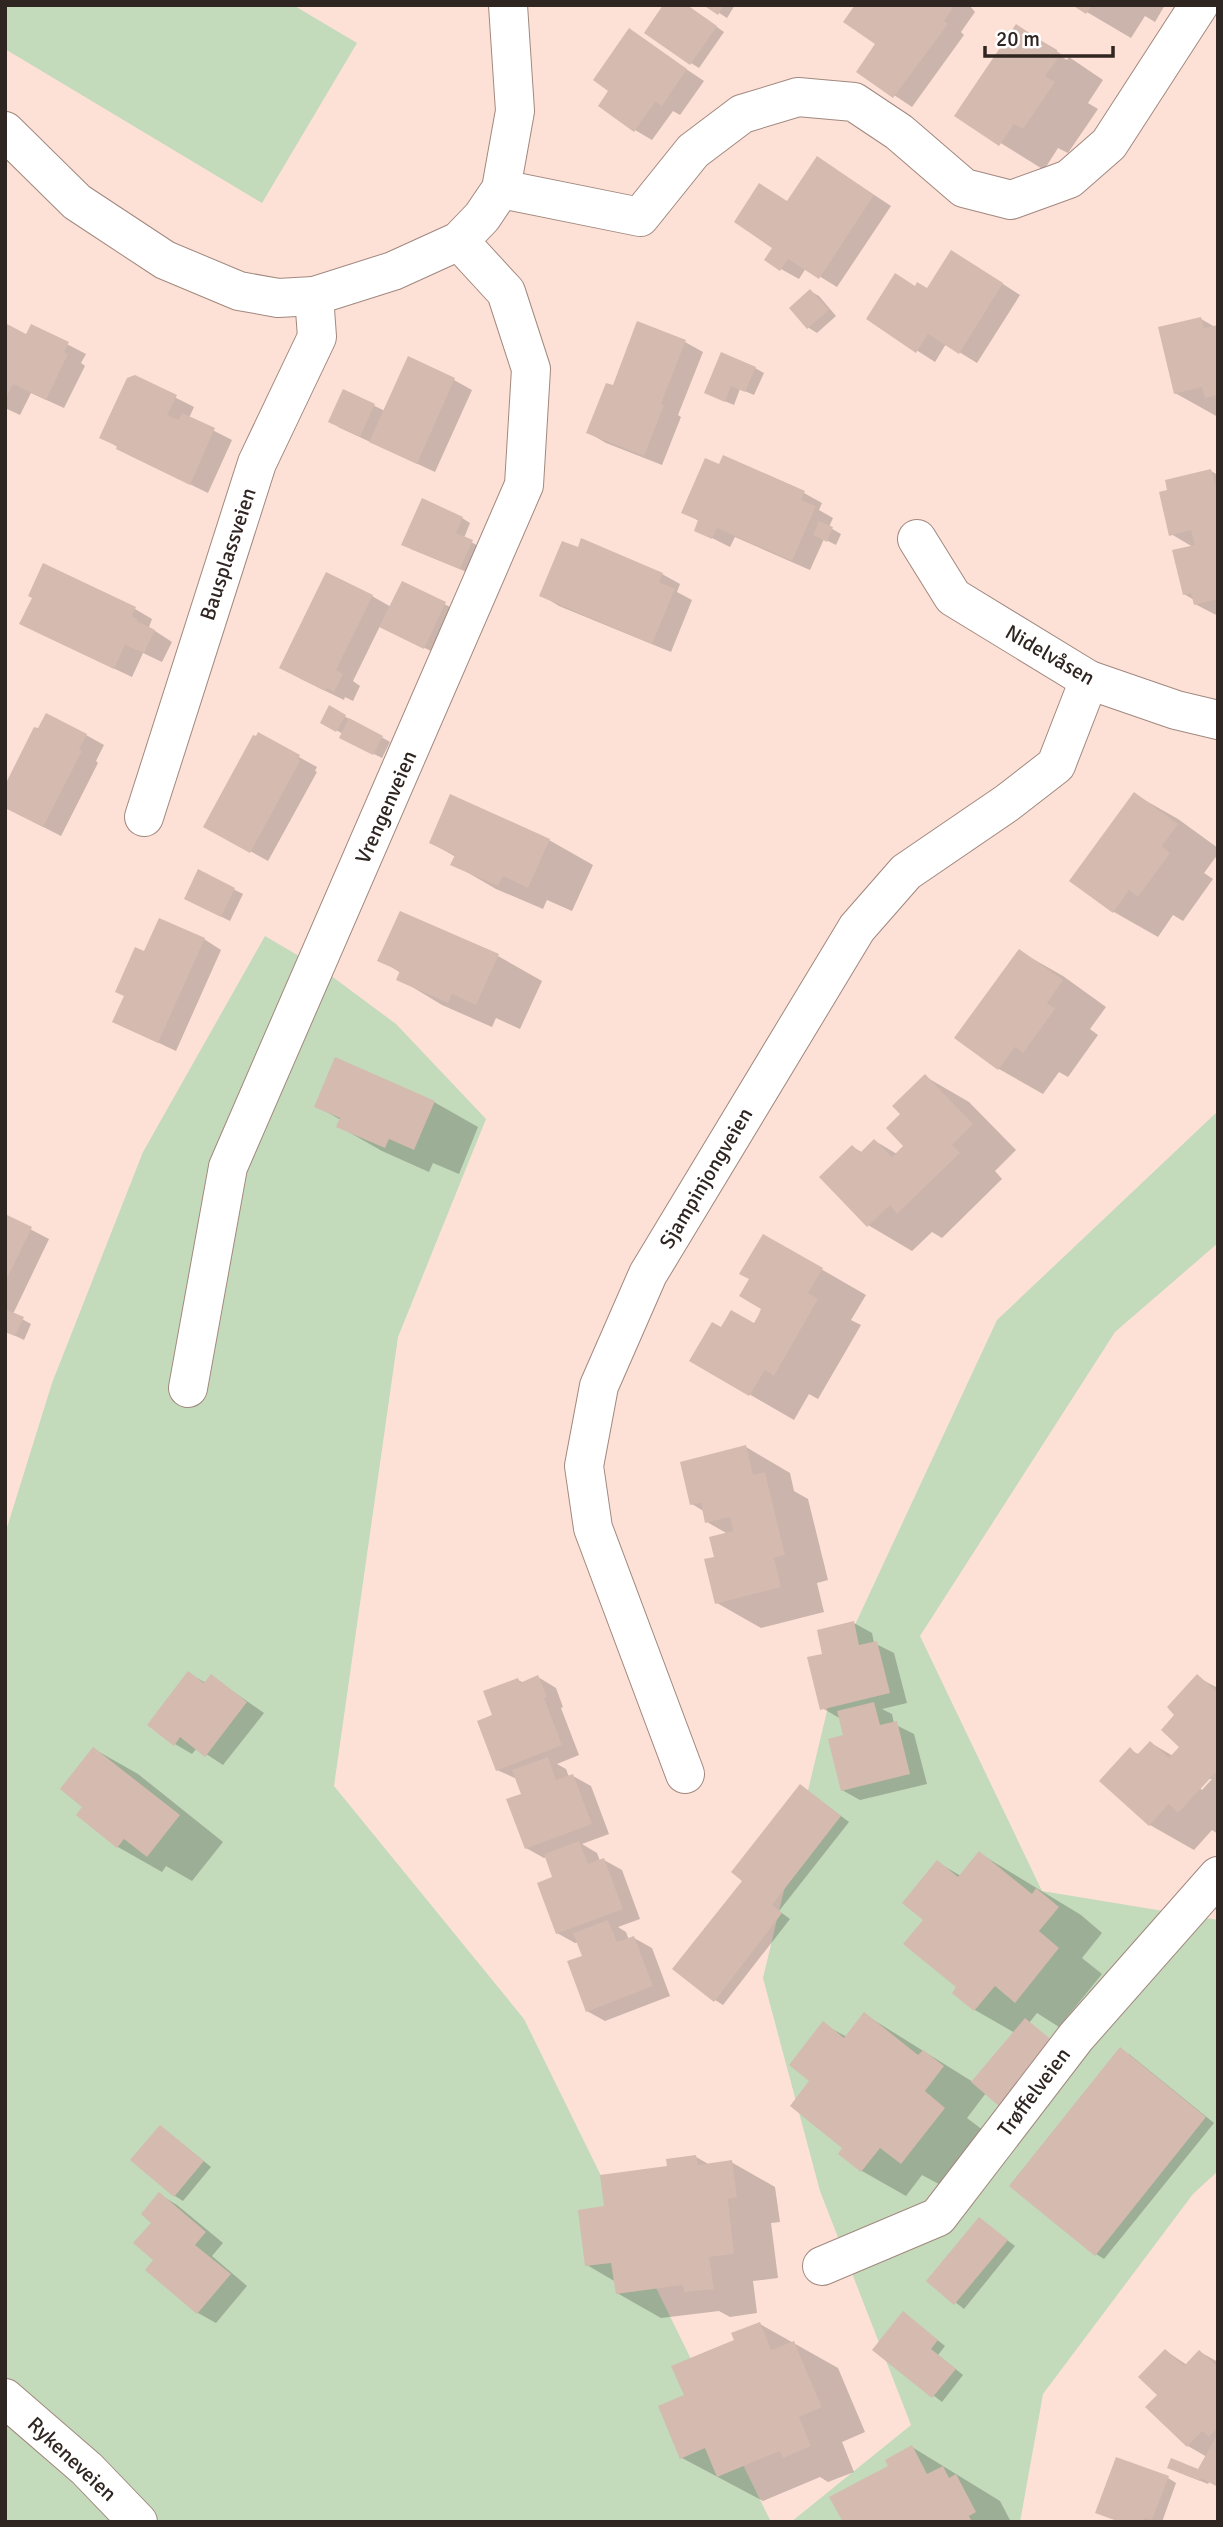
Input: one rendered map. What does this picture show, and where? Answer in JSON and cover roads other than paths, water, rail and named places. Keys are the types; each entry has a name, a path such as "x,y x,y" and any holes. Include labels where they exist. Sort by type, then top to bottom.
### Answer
{"street":[{"path":"5,131 77,202 165,260 239,291 278,298 314,296 393,271 459,241 482,217 501,190 515,111 508,5"},
{"path":"501,190 640,217 693,151 742,114 798,97 855,102 899,132 964,188 1011,200 1069,179 1109,144 1199,5"},
{"name":"Vrengenveien","path":"188,1388 228,1167 524,485 531,369 506,292 459,241"},
{"name":"Bausplassveien","path":"144,817 257,463 317,337 314,296"},
{"name":"Nidelvåsen","path":"917,539 953,597 1089,680 1176,710 1218,720"},
{"name":"Sjampinjongveien","path":"685,1774 593,1528 584,1466 599,1387 648,1274 856,928 906,872 1007,803 1056,765 1089,680"},
{"name":"Trøffelveien","path":"822,2266 937,2217 1076,2037 1218,1876"},
{"name":"Rykeneveien","path":"5,2398 87,2469 138,2522"}]}
